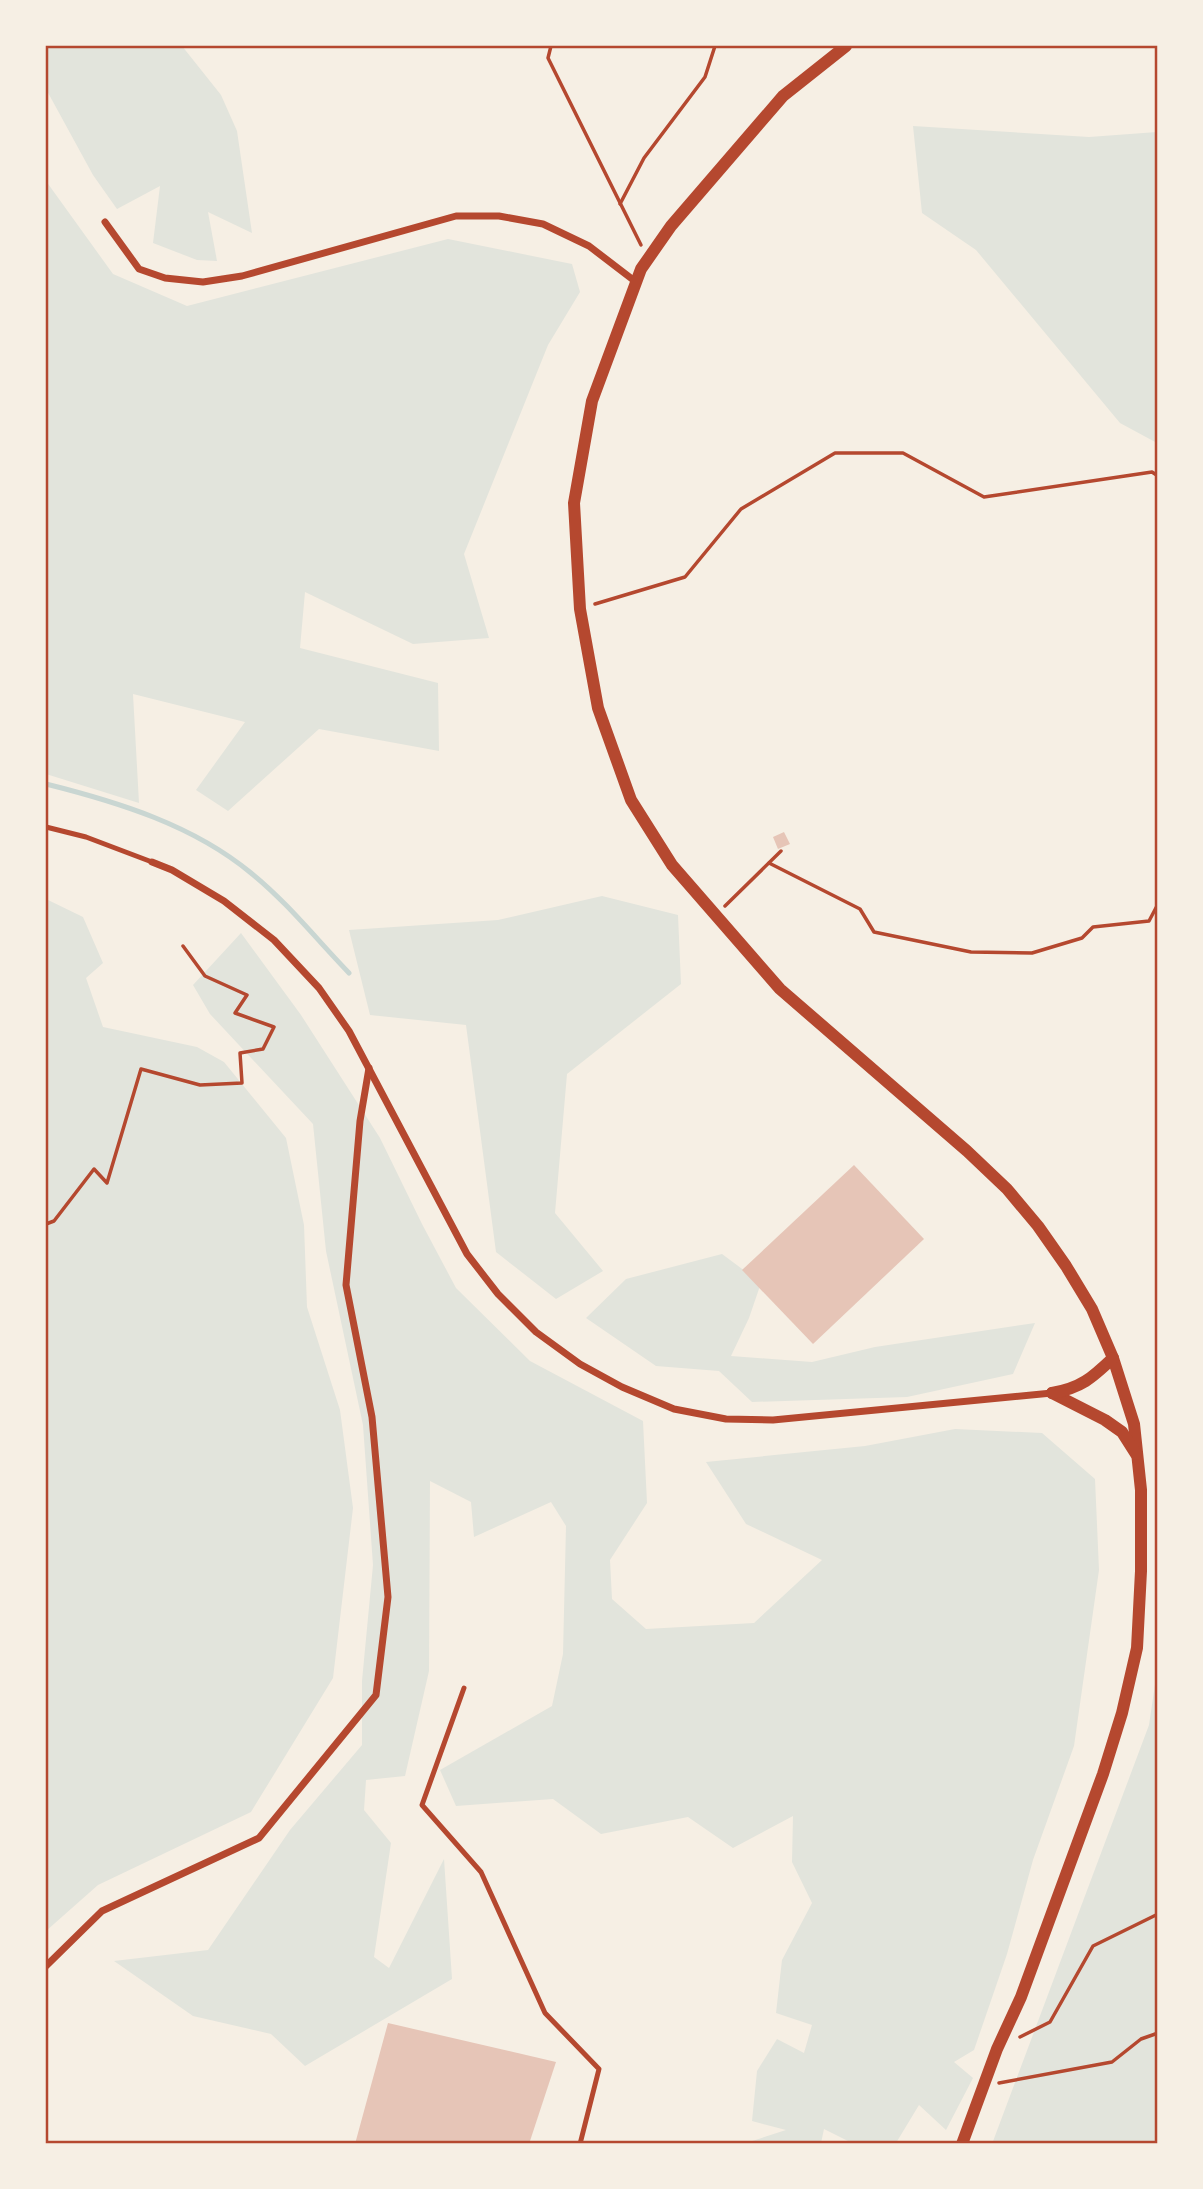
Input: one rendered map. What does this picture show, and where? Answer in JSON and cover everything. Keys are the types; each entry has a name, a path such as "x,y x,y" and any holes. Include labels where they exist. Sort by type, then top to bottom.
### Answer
{"street":[{"path":"846,46 783,96 671,226 648,260 636,282 592,401 574,503 580,609 598,708 631,800 672,865 780,989 967,1151 1007,1189 1038,1226 1092,1309 1113,1359 1134,1424 1141,1490 1141,1571 1137,1648 1122,1713 1103,1774 1021,1997 997,2049 962,2144"},
{"path":"105,222 139,269 165,278 203,282 242,276 456,216 499,216 543,223 589,246 636,282"},
{"path":"152,862 172,870 223,901 274,940 319,988 349,1031 467,1254 498,1294 536,1332 580,1364 622,1388 674,1409 726,1419 773,1420 1070,1390 1088,1382 1113,1359"},
{"path":"46,1966 102,1912 259,1838 376,1695 388,1597 372,1418 346,1285 359,1121 369,1068"},
{"path":"1052,1393 1105,1420 1122,1432 1138,1457"}],"lane":[{"path":"46,827 86,837 152,862"},
{"path":"464,1688 422,1805 481,1872 545,2012 599,2069 580,2144"}],"path":[{"path":"551,46 548,58 648,260"},
{"path":"620,204 644,158 705,77 715,46"},
{"path":"580,609 685,577 741,509 835,453 903,453 984,497 1152,472 1157,476"},
{"path":"720,911 781,851"},
{"path":"769,863 860,909 874,932 971,952 1032,953 1082,938 1093,927 1149,921 1157,904"},
{"path":"46,1224 54,1221 94,1168 107,1183 141,1069 200,1085 242,1083 240,1052 263,1049 274,1027 235,1013 247,995 205,976 183,946"},
{"path":"997,2049 1050,2022 1093,1946 1157,1914"},
{"path":"983,2086 1112,2062 1141,2039 1157,2033"}],"shaded area":[{"path":"46,46 182,46 221,95 237,131 252,233 208,212 217,261 197,260 153,243 160,186 117,209 93,175 46,89"},
{"path":"913,126 1089,137 1157,132 1157,443 1120,423 976,250 922,213"},
{"path":"46,181 113,274 187,306 448,239 572,264 580,292 548,345 464,554 489,638 413,644 305,592 300,648 438,683 439,751 319,729 228,811 196,790 245,722 133,694 139,803 46,774"},
{"path":"602,896 678,915 681,984 567,1074 555,1213 603,1271 556,1299 496,1252 466,1025 370,1015 349,930 498,920"},
{"path":"46,899 83,917 103,963 86,978 103,1027 197,1047 224,1062 286,1138 304,1225 307,1307 340,1410 353,1508 333,1678 251,1812 98,1885 46,1931"},
{"path":"241,933 301,1015 380,1138 456,1288 530,1361 643,1421 647,1503 610,1560 612,1599 646,1629 754,1623 822,1560 746,1524 706,1462 865,1446 955,1429 1042,1433 1095,1479 1099,1570 1074,1746 1033,1860 1007,1954 974,2050 954,2062 973,2078 946,2130 919,2105 896,2143 852,2143 824,2129 821,2143 746,2143 786,2130 752,2121 757,2071 777,2039 804,2053 812,2025 776,2013 782,1960 812,1903 792,1862 793,1816 733,1848 688,1817 601,1834 553,1799 456,1806 440,1770 552,1706 563,1654 566,1526 551,1502 474,1537 471,1502 430,1481 429,1671 405,1776 366,1780 364,1810 391,1843 374,1957 389,1968 444,1859 452,1979 305,2066 271,2034 193,2016 114,1961 208,1950 290,1830 362,1745 362,1681 373,1565 363,1425 326,1251 313,1124 210,1014 193,985"},
{"path":"722,1254 761,1283 749,1318 731,1356 812,1362 875,1347 1035,1323 1013,1374 907,1397 752,1402 719,1371 656,1366 586,1318 626,1279"},
{"path":"1157,1671 1157,2143 992,2144 1149,1725"}],"building":[{"path":"784,832 790,844 778,849 773,837"},
{"path":"854,1165 924,1239 813,1344 742,1270"},
{"path":"388,2023 556,2062 529,2144 355,2144"}],"waterway":[{"path":"46,784 127,807 205,841 251,873 277,896 349,973"}]}
